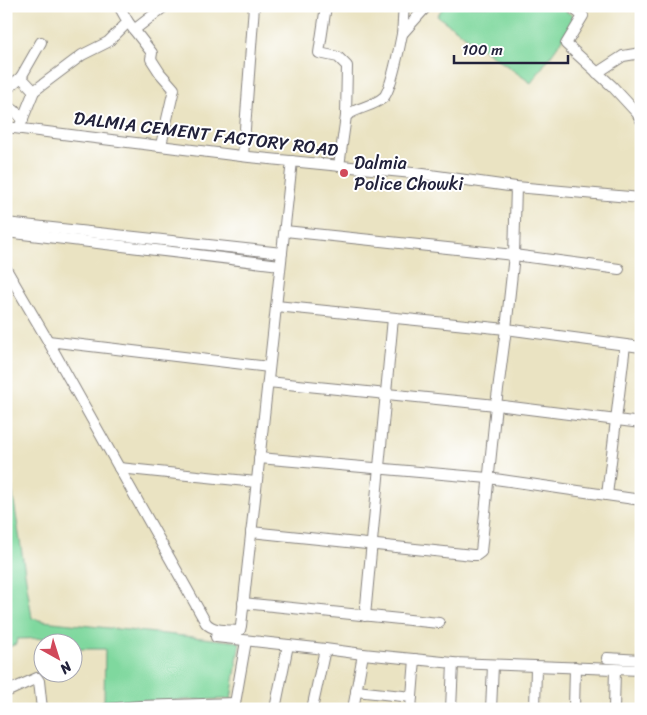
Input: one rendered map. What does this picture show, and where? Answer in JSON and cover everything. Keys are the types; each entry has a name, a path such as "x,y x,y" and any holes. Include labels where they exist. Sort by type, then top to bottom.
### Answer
{"street":[{"path":"119,6 152,54 151,59 160,73 174,89 162,145"},
{"path":"21,124 34,91 82,55 108,42 165,6"},
{"path":"326,6 319,53 338,57 347,66 346,116 339,166"},
{"path":"346,116 377,102 386,95 402,34 404,6"},
{"path":"402,34 426,6"},
{"path":"570,6 583,16 566,44 612,86 641,120"},
{"path":"243,156 252,7"},
{"path":"6,90 21,77 41,42"},
{"path":"597,72 623,56 641,53"},
{"path":"21,77 34,91"},
{"path":"6,105 15,111 21,124"},
{"name":"DALMIA CEMENT FACTORY ROAD","path":"6,127 21,124 243,156 422,174 516,187 641,198"},
{"path":"6,269 208,626 240,630 292,161"},
{"path":"251,532 473,556 481,552 514,255 516,187"},
{"path":"6,223 282,253"},
{"path":"285,231 514,255 619,269"},
{"path":"6,232 280,265"},
{"path":"240,260 242,248"},
{"path":"276,306 506,329 641,347"},
{"path":"365,616 393,318"},
{"path":"48,341 269,367"},
{"path":"607,496 625,345"},
{"path":"268,382 496,405 641,423"},
{"path":"259,458 488,478 641,500"},
{"path":"120,468 256,482"},
{"path":"243,603 439,623"},
{"path":"216,637 453,663 641,670"},
{"path":"106,709 235,706 246,641"},
{"path":"275,709 288,646"},
{"path":"312,709 325,649"},
{"path":"353,709 363,654"},
{"path":"607,658 641,660"},
{"path":"411,709 415,659"},
{"path":"451,709 453,663"},
{"path":"491,709 493,665"},
{"path":"535,709 536,666"},
{"path":"574,709 575,667"},
{"path":"614,709 616,669"},
{"path":"6,692 36,678 39,681 42,709"},
{"path":"356,691 412,697"}],"green space":[{"path":"444,6 559,6 577,19 531,83 437,16"},
{"path":"6,450 32,618 43,621 240,642 231,699 104,702 105,649 82,649 82,632 32,632 32,639 17,639 16,644 6,648"}],"place":[{"name":"Dalmia Police Chowki","path":"344,173"}]}
